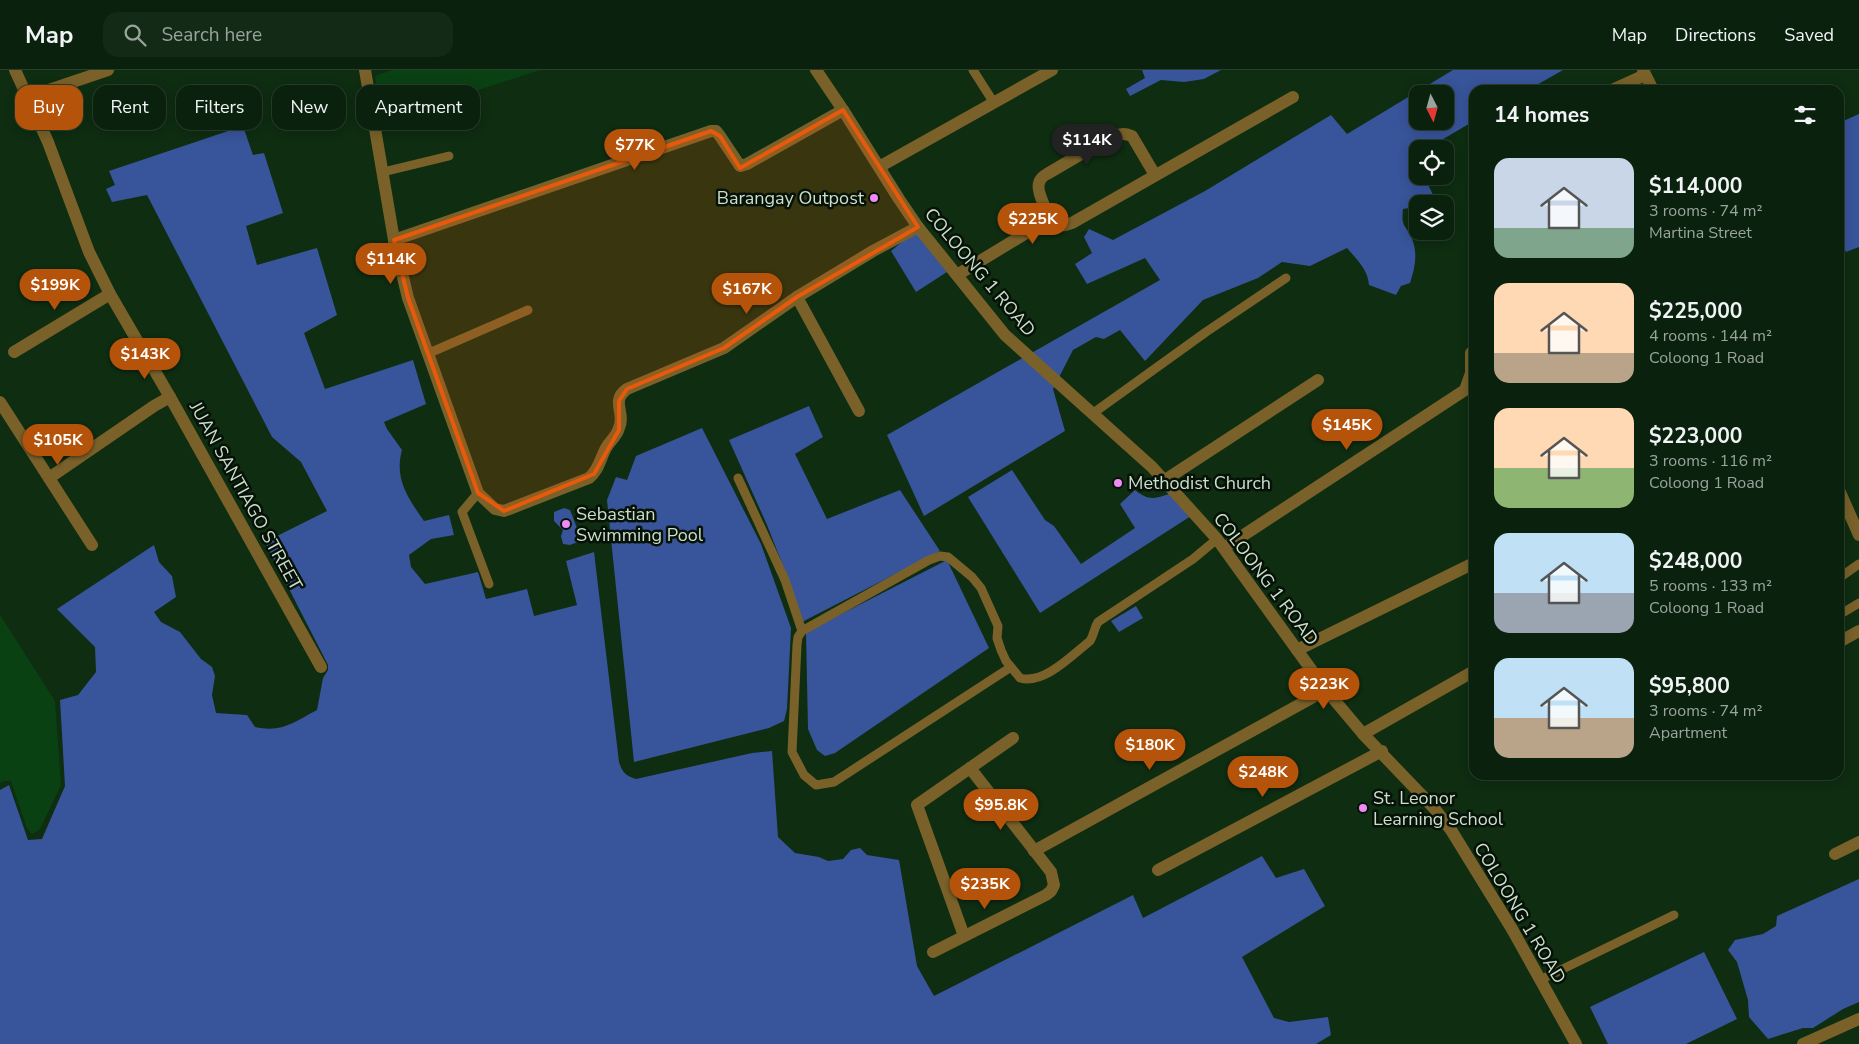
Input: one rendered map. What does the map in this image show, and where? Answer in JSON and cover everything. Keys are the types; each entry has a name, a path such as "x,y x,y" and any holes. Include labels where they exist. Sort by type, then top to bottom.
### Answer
{"street":[{"name":"JUAN SANTIAGO STREET","path":"15,70 22,85"},
{"path":"64,85 108,70"},
{"path":"365,70 394,240 408,298 476,489 495,509 504,511 589,478 597,469 606,448 619,430 622,421 618,401 621,394 627,389 724,348 797,297 918,227"},
{"name":"COLOONG 1 ROAD","path":"816,70 844,110 918,227 1005,334 1165,480 1220,543 1326,690 1364,734 1434,808 1451,830 1512,929 1576,1044"},
{"path":"879,167 1052,70"},
{"path":"1621,85 1644,72 1650,85"},
{"path":"1155,176 1132,136 1126,134 1112,136 1042,177 1039,182 1039,193 1051,218 1057,224 1067,225 1155,176 1293,97"},
{"path":"394,240 711,131 716,131 740,166 747,164 844,110"},
{"name":"JUAN SANTIAGO STREET","path":"43,130 89,252 110,294 170,397 321,667"},
{"path":"957,275 1051,218"},
{"path":"14,352 110,294"},
{"path":"797,297 859,411"},
{"path":"1220,543 1465,390 1469,379"},
{"path":"1165,480 1318,380"},
{"path":"49,478 170,397"},
{"path":"0,402 92,544"},
{"path":"1844,501 1859,535"},
{"path":"1297,650 1469,565"},
{"path":"1844,639 1859,631"},
{"path":"1364,734 1469,674"},
{"path":"1034,851 1326,690"},
{"path":"964,936 917,805 1013,738"},
{"path":"1158,870 1382,751"},
{"path":"933,952 1051,891 1054,885 1051,872 970,768"},
{"path":"1835,854 1859,842"},
{"path":"1803,1044 1859,1018"}],"lane":[{"path":"973,70 994,103"},
{"path":"383,172 449,156"},
{"path":"1092,414 1206,332 1286,278"},
{"path":"427,354 528,310"},
{"path":"738,478 785,580 802,631 797,645 792,752 804,775 816,785 834,782 1011,667"},
{"path":"476,489 462,512 489,584"},
{"path":"802,631 928,560 940,556 948,557 972,577 981,588 998,626 997,638 1001,650 1011,667 1020,678 1026,680 1039,679 1090,641 1098,622 1220,543"},
{"path":"1844,574 1859,564"},
{"path":"1844,611 1859,603"},
{"path":"1540,980 1674,915"}],"highlighted area":[{"path":"843,110 918,227 797,297 724,348 627,389 619,401 619,430 594,474 504,511 478,493 408,298 394,240 711,131 720,136 740,168"}],"green space":[{"path":"392,70 540,70 480,90 480,85 376,85 375,76"},
{"path":"0,615 55,701 61,785 40,829 32,834 27,828 11,781 0,783"}],"water":[{"path":"1142,70 1221,70 1204,79 1184,82 1161,80 1130,96 1126,89 1145,78"},
{"path":"1453,70 1563,70 1537,85 1469,85 1469,124 1441,140 1409,140 1409,185 1428,185 1433,195 1409,195 1409,208 1403,209 1403,223 1409,232 1409,240 1412,240 1414,245 1415,261 1410,283 1401,286 1396,295 1369,285 1364,269 1347,248 1310,266 1282,262 1258,278 1203,300 1145,361 1120,330 1104,339 1096,337 1073,350 1053,389 1065,431 924,516 887,435 1160,280 1145,258 1087,284 1075,264 1092,253 1084,237 1089,229 1113,240 1205,191 1331,115 1347,134 1409,97 1409,130 1454,130 1454,85 1428,85"},
{"path":"1859,114 1859,247 1846,252 1844,247 1844,121"},
{"path":"231,130 244,130 253,155 264,153 283,213 246,226 257,265 317,248 337,315 304,333 325,389 413,360 426,404 384,422 402,450 400,460 401,479 408,496 424,521 449,515 454,535 431,539 409,555 411,567 425,584 478,572 486,599 527,589 534,616 577,605 566,561 594,552 619,762 623,771 636,779 752,753 772,751 778,837 795,853 819,857 828,861 843,859 851,850 860,848 867,855 899,860 917,966 934,996 1133,895 1143,918 1262,856 1276,878 1304,869 1325,906 1242,957 1274,1018 1289,1022 1328,1017 1331,1035 1316,1044 0,1044 0,790 9,785 28,840 42,839 65,786 60,700 78,695 96,672 95,647 57,609 154,545 159,562 172,576 176,597 154,612 161,622 180,632 201,659 212,667 215,676 212,695 216,713 247,715 255,727 273,729 287,725 317,710 323,678 328,670 328,665 265,542 327,511 301,462 272,437 147,195 112,202 106,189 115,185 109,171"},
{"path":"915,231 947,272 916,292 891,251"},
{"path":"809,406 823,437 795,454 827,519 900,490 940,551 800,623 789,581 767,525 729,440"},
{"path":"702,428 761,544 791,628 787,709 784,721 769,728 634,762 607,500 616,477 627,480 636,456"},
{"path":"1012,470 1045,520 1054,526 1081,564 1135,528 1120,504 1135,490 1144,496 1152,498 1171,493 1191,516 1040,613 968,497"},
{"name":"Sebastian Swimming Pool","path":"564,508 570,510 579,533 578,542 570,545 563,544 561,536 563,530 554,521 554,512"},
{"path":"947,560 989,648 835,753 825,756 817,750 808,729 806,632"},
{"path":"1136,606 1143,618 1119,632 1111,621"},
{"path":"1859,879 1859,1002 1843,1009 1813,1028 1803,1028 1768,1039 1749,1017 1748,1000 1737,962 1728,950 1735,940 1763,934 1776,926 1777,916"},
{"path":"1704,952 1737,1019 1686,1044 1608,1044 1590,1007"}],"place":[{"name":"Barangay Outpost","path":"874,198"},
{"name":"Methodist Church","path":"1118,483"},
{"name":"Sebastian Swimming Pool","path":"566,524"},
{"name":"St. Leonor Learning School","path":"1363,808"}]}
